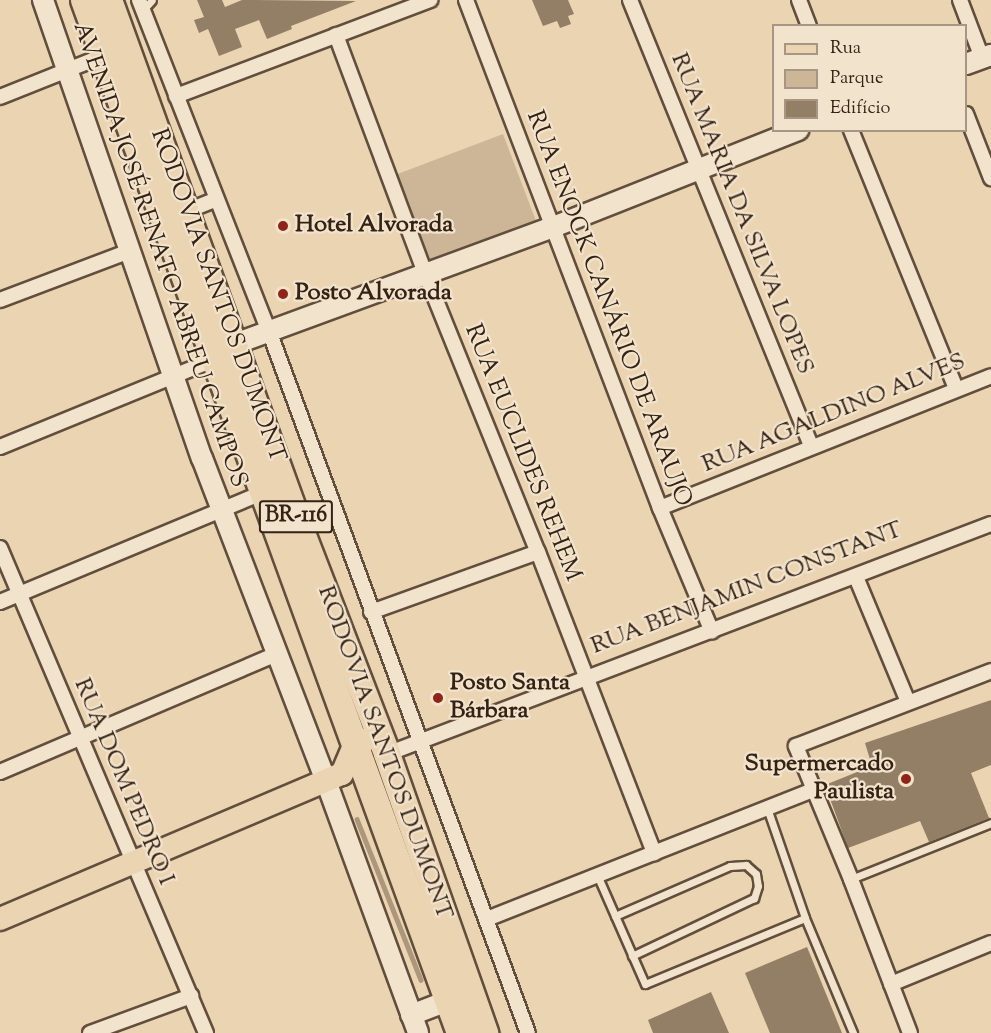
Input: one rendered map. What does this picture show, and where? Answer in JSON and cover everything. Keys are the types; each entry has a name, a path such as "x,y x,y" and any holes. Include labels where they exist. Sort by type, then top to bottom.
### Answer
{"highway":[{"name":"RODOVIA SANTOS DUMONT","path":"84,0 213,360 460,1033"},
{"name":"RODOVIA SANTOS DUMONT","path":"109,0 300,528 387,754 484,1033"}],"main road":[{"name":"AVENIDA JOSÉ RENATO ABREU CAMPOS","path":"43,0 221,508 276,654 334,777 415,1024"},
{"path":"235,344 553,227 793,132"},
{"path":"0,919 334,777 354,746"},
{"name":"RUA BENJAMIN CONSTANT","path":"354,746 387,754 370,785"},
{"path":"334,777 370,785"},
{"path":"415,1024 448,1001"}],"street":[{"name":"RUA ENOCK CANÁRIO DE ARAUJO","path":"466,0 660,508 712,632"},
{"name":"RUA MARIA DA SILVA LOPES","path":"630,0 811,445"},
{"path":"799,0 808,24"},
{"path":"960,0 980,59"},
{"path":"176,96 427,1"},
{"path":"145,3 176,96 269,331 528,1033"},
{"name":"RUA EUCLIDES REHEM","path":"336,35 425,273 538,552 654,853"},
{"path":"0,97 105,55"},
{"path":"967,117 991,177"},
{"path":"852,132 956,389"},
{"path":"187,211 216,199"},
{"path":"0,300 130,251"},
{"path":"0,447 213,360"},
{"name":"RUA AGALDINO ALVES","path":"660,508 811,445 991,376"},
{"path":"0,602 221,508 262,493"},
{"name":"RUA BENJAMIN CONSTANT","path":"387,754 991,524"},
{"name":"RUA DOM PEDRO I","path":"0,548 206,1033"},
{"path":"371,612 538,552"},
{"path":"856,577 908,702"},
{"path":"0,772 276,654"},
{"path":"910,1033 815,789 795,746 991,671"},
{"path":"487,919 598,877 815,789"},
{"path":"891,984 991,943"},
{"path":"90,1033 191,996"}],"lane":[{"path":"767,808 805,918 853,1033"},
{"path":"851,879 991,823"},
{"path":"615,916 730,866 746,865 756,874 758,886 754,898 632,956"},
{"path":"598,877 643,981 647,984 805,918"}],"green space":[{"path":"503,134 536,221 428,262 395,175"}],"building":[{"path":"197,0 222,0 225,7 242,0 356,1 291,26 292,29 267,39 259,20 235,29 242,47 219,56 208,29 199,33 194,20 204,17"},
{"path":"532,0 568,0 574,14 568,16 571,24 560,28 557,21 543,26"},
{"name":"Supermercado Paulista","path":"991,700 991,765 971,773 989,818 929,842 920,821 848,848 825,785 872,766 865,743"},
{"path":"807,947 842,1033 770,1033 745,973"},
{"path":"711,992 729,1033 653,1033 648,1020"}],"waterway":[{"path":"357,819 421,980"},
{"path":"475,966 499,1033"}],"place":[{"name":"Hotel Alvorada","path":"283,226"},
{"name":"Posto Alvorada","path":"283,294"},
{"name":"Posto Santa Bárbara","path":"438,698"},
{"name":"Supermercado Paulista","path":"906,779"}]}
